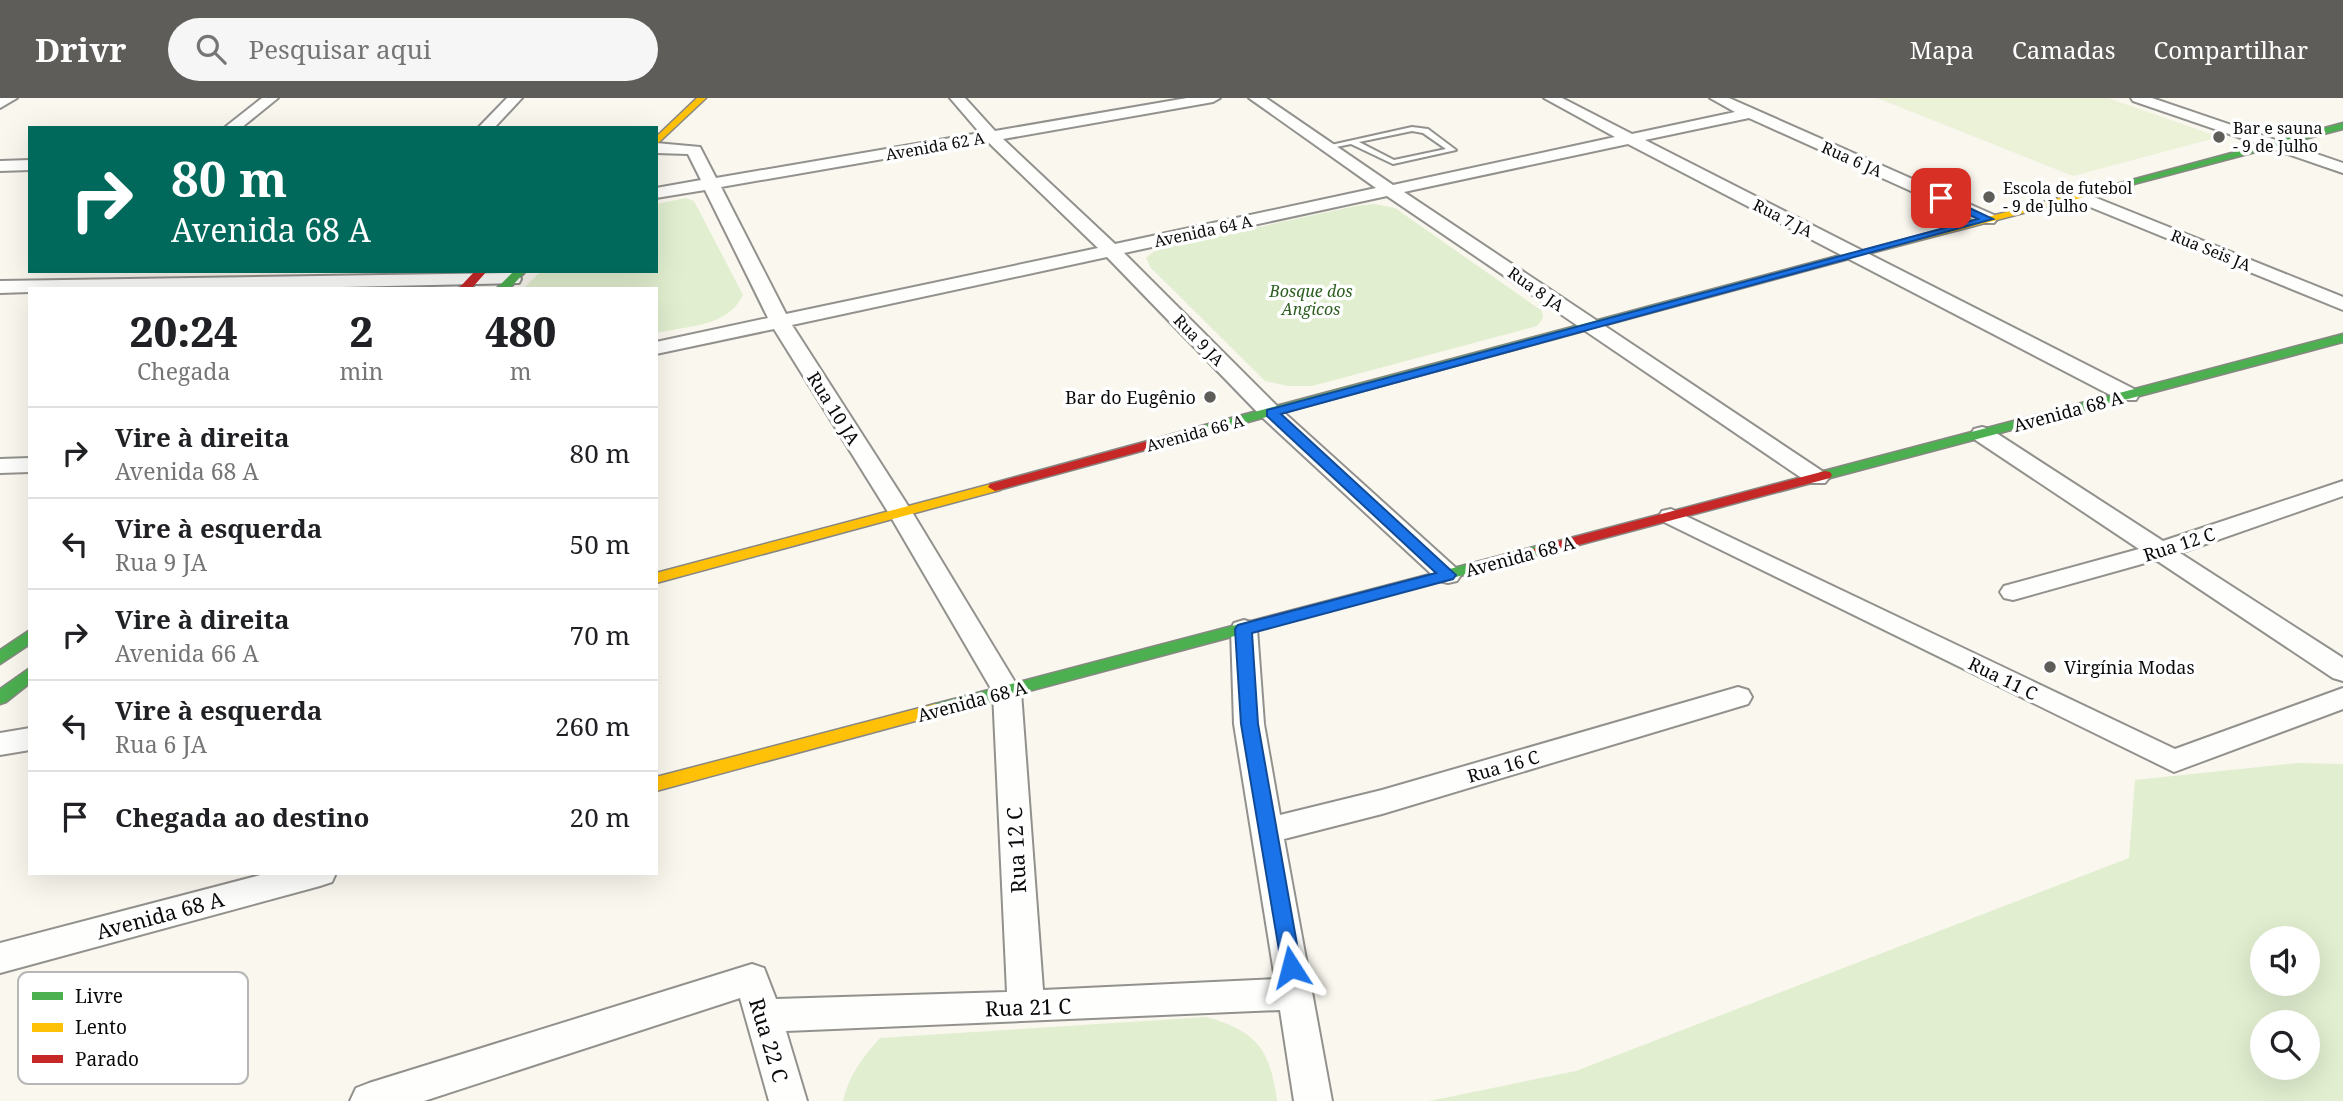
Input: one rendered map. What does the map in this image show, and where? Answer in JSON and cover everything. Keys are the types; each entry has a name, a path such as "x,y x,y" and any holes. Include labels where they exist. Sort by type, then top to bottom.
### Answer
{"street":[{"path":"0,104 10,98"},
{"path":"234,126 271,98"},
{"path":"487,126 515,98"},
{"path":"658,140 702,98"},
{"name":"Rua 9 JA","path":"957,98 1271,413 1448,575"},
{"name":"Avenida 62 A","path":"658,193 1213,98"},
{"name":"Rua 8 JA","path":"1256,98 1394,190 1588,326 1817,478"},
{"name":"Rua 7 JA","path":"1550,98 2128,395"},
{"name":"Rua 6 JA","path":"1717,98 1988,219"},
{"path":"2138,98 2343,169"},
{"name":"Avenida 64 A","path":"658,348 1750,113"},
{"name":"Avenida 66 A","path":"658,577 1855,254 2343,126"},
{"name":"Rua 10 JA","path":"658,148 694,149 780,321 900,512 1007,692"},
{"path":"0,166 28,165"},
{"name":"Rua Seis JA","path":"2079,195 2343,304"},
{"path":"1,288 28,271"},
{"path":"34,287 367,277 511,280"},
{"path":"1,288 28,287"},
{"name":"Avenida 68 A","path":"658,784 2343,338"},
{"path":"1982,434 2343,671"},
{"path":"0,466 28,465"},
{"name":"Rua 12 C","path":"2013,592 2160,551 2343,488"},
{"name":"Rua 11 C","path":"1671,516 2174,761 2343,698"},
{"path":"1244,629 1250,724 1313,1101"},
{"path":"0,658 28,637"},
{"path":"0,698 28,676"},
{"name":"Rua 12 C","path":"1007,692 1026,1007"},
{"name":"Rua 16 C","path":"1268,831 1382,802 1738,697"},
{"path":"0,744 28,739"},
{"name":"Avenida 68 A","path":"0,958 312,875"},
{"name":"Rua 22 C","path":"369,1101 752,979 788,1101"},
{"name":"Rua 21 C","path":"761,1016 1295,994"}],"lane":[{"path":"1326,147 1386,133 1419,129 1452,150 1393,162 1353,142"}],"green space":[{"path":"1877,98 2108,98 2219,137 2073,176"},
{"path":"686,198 694,201 743,295 727,313 706,323 658,333 658,287 525,287 539,273 658,273 658,204"},
{"name":"Bosque dos Angicos","path":"1374,204 1395,208 1542,311 1543,318 1537,326 1312,386 1288,386 1265,381 1151,268 1146,258 1157,249"},
{"path":"2298,763 2343,764 2343,1101 1429,1101 1576,1071 2129,858 2135,780"},
{"path":"1207,1017 1238,1029 1258,1045 1270,1068 1277,1101 843,1101 857,1067 880,1038"}],"traffic: fast":[{"path":"2092,192 2343,126"},
{"path":"1199,431 1852,255"},
{"path":"504,287 519,273"},
{"path":"1825,475 2343,338"},
{"path":"935,710 1541,550"},
{"path":"0,658 28,637"},
{"path":"0,698 28,676"}],"traffic: slow":[{"path":"658,140 702,98"},
{"path":"1852,255 2092,192"},
{"path":"658,577 995,487"},
{"path":"658,783 935,710"}],"traffic: jam":[{"path":"466,287 480,273"},
{"path":"995,487 1199,431"},
{"path":"1541,550 1825,475"}],"place":[{"name":"Bar e sauna - 9 de Julho","path":"2219,137"},
{"name":"Escola de futebol - 9 de Julho","path":"1989,197"},
{"name":"Bar do Eugênio","path":"1210,397"},
{"name":"Virgínia Modas","path":"2050,667"}],"route":[{"path":"1291,967 1250,724 1244,629 1448,575 1271,413 1988,219 1941,198"}]}
